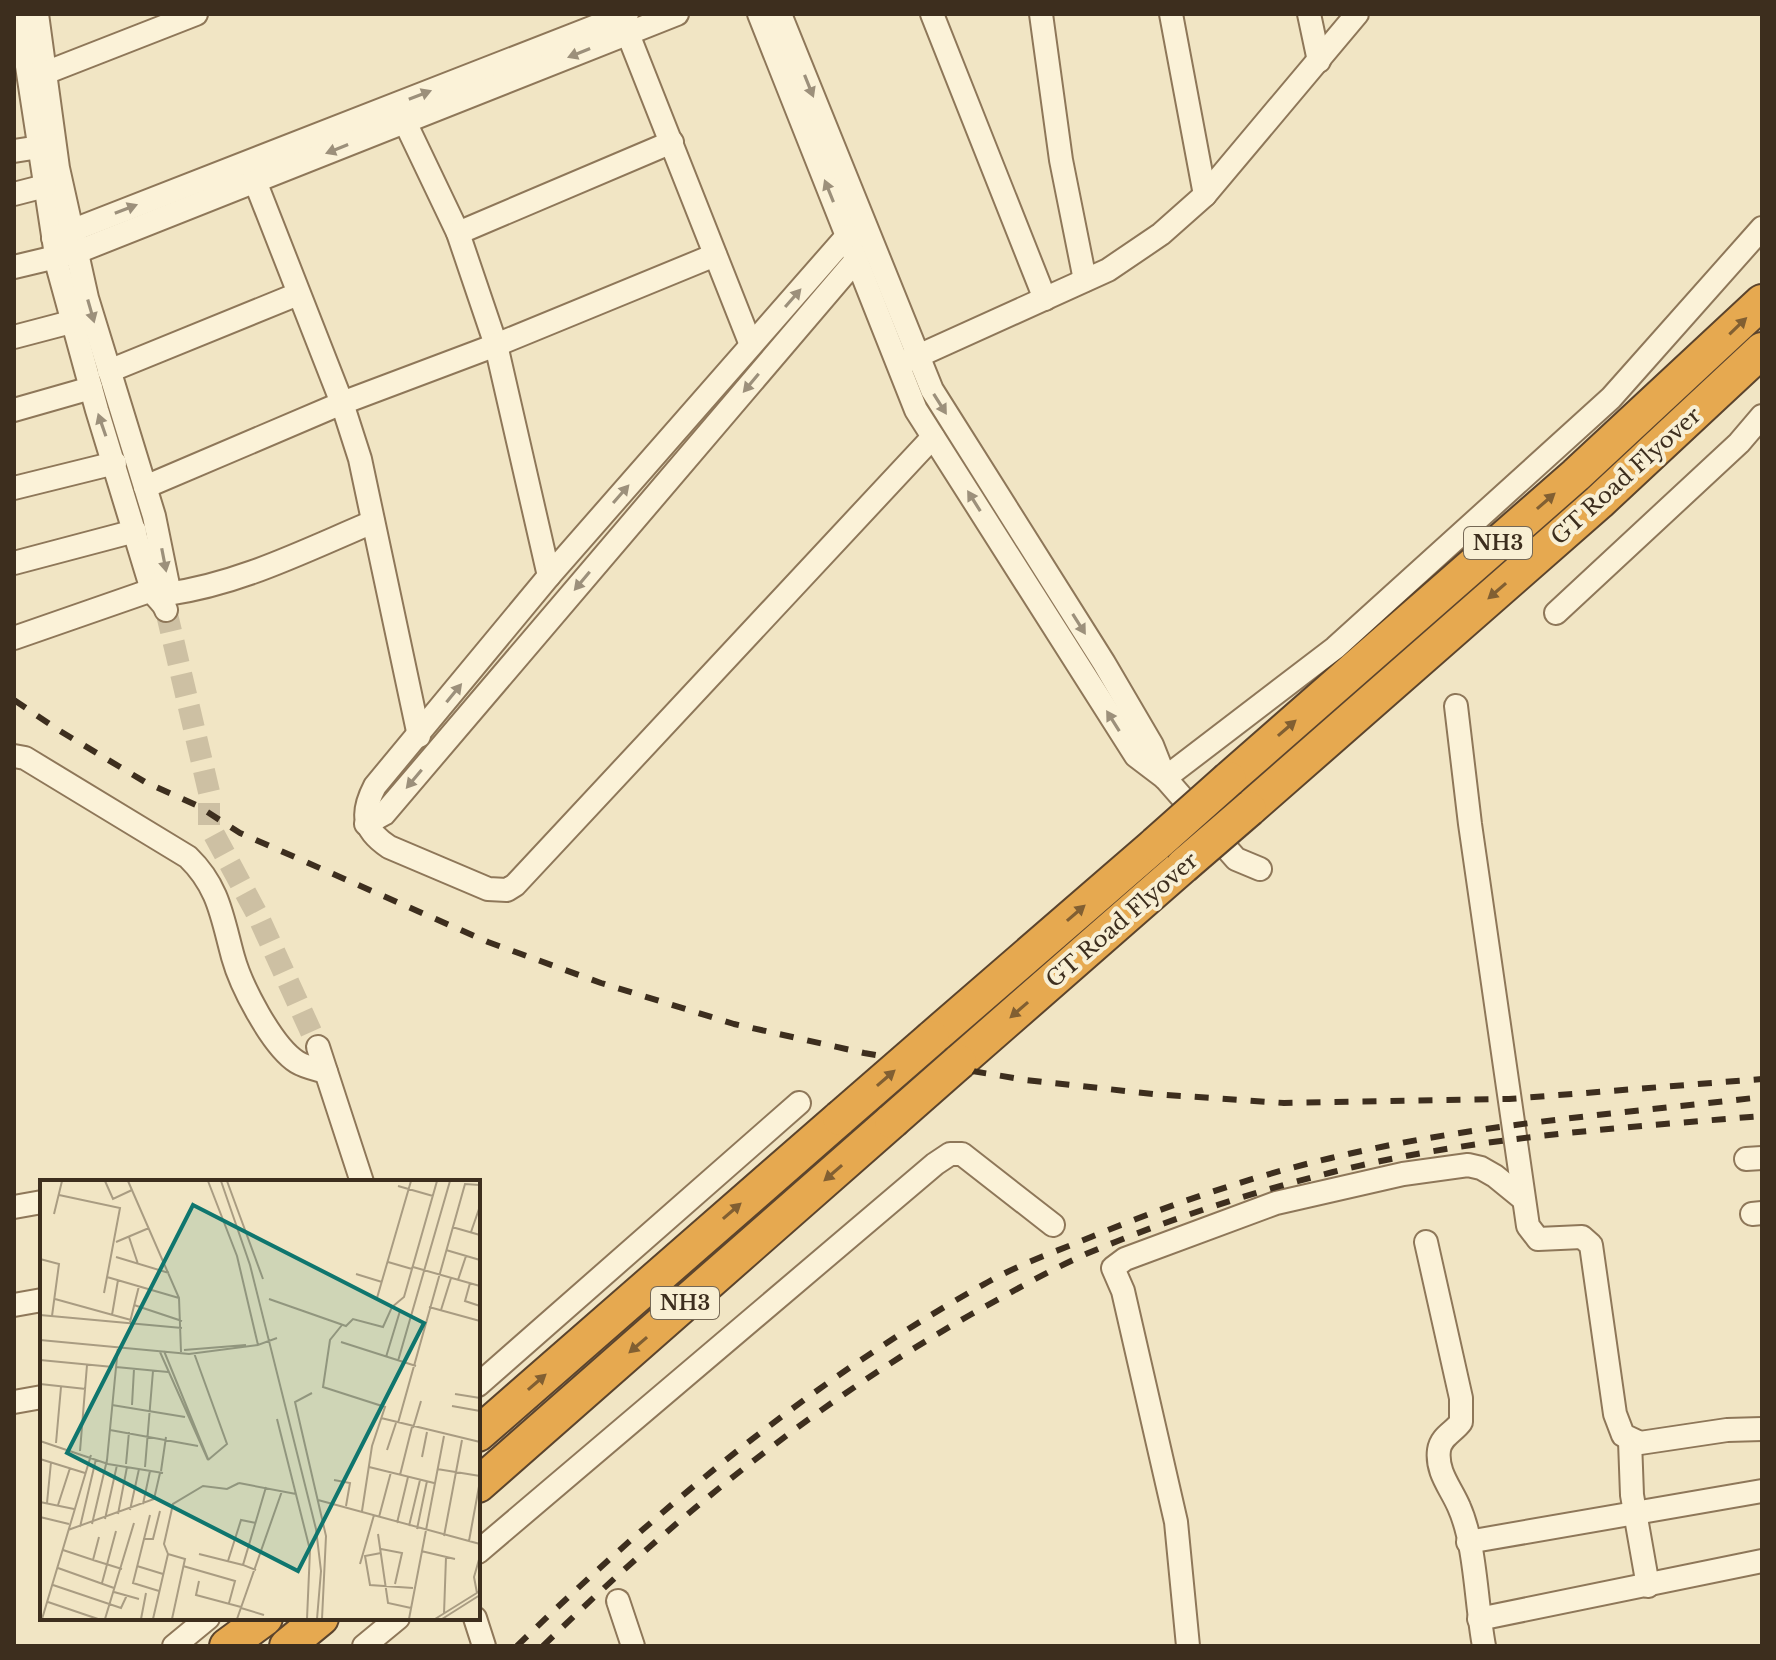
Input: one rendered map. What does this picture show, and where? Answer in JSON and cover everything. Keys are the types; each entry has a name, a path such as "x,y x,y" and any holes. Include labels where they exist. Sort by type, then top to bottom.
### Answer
{"highway":[{"name":"GT Road Flyover","path":"480,1432 1576,475 1762,302"},
{"name":"GT Road Flyover","path":"480,1483 1587,512 1762,350"},
{"path":"227,1646 262,1620"},
{"path":"287,1646 319,1620"}],"street":[{"path":"19,14 65,244 71,322 135,531 162,599"},
{"path":"37,14 45,73 45,186 109,371 145,487 164,561 162,599"},
{"path":"45,73 196,14"},
{"path":"14,267 624,20 677,14"},
{"path":"759,14 856,260 908,361 932,390 1104,663 1152,745 1165,778"},
{"path":"780,14 908,361 916,410 1136,756 1165,778 1236,859 1260,869"},
{"path":"932,14 1045,299"},
{"path":"941,14 944,42"},
{"path":"1041,14 1061,160 1085,280"},
{"path":"1171,14 1205,195"},
{"path":"1309,14 1319,61"},
{"path":"908,361 1108,270 1161,234 1205,195 1357,14"},
{"path":"65,244 255,181 405,122 624,20"},
{"path":"624,20 751,345"},
{"path":"405,122 458,233 496,345 549,576"},
{"path":"458,233 672,142"},
{"path":"14,151 47,145"},
{"path":"255,181 342,403 360,459 419,736"},
{"path":"14,194 45,186"},
{"path":"1165,778 1335,648 1611,398 1762,228"},
{"path":"847,236 549,576 375,786 366,803 366,824 389,847 488,889 507,890 515,885 933,437"},
{"path":"145,487 342,403 496,345 715,255"},
{"path":"366,824 384,814 856,260"},
{"path":"109,371 298,294"},
{"path":"14,337 71,322"},
{"path":"14,410 91,388"},
{"path":"1556,613 1739,443 1762,416"},
{"path":"14,488 115,463"},
{"path":"14,638 242,576 373,522"},
{"path":"14,563 135,531"},
{"path":"1456,706 1528,1226 1538,1239 1582,1237 1591,1245 1615,1414 1623,1435 1630,1441 1653,1442 1727,1430 1762,1429"},
{"path":"14,756 25,758 188,857 203,871 219,903 243,986 260,1016 293,1059 301,1065 326,1072"},
{"path":"318,1047 361,1180"},
{"path":"480,1383 799,1103"},
{"path":"480,1550 950,1154 962,1154 1053,1225"},
{"path":"1188,1646 1176,1522 1123,1291 1113,1268 1125,1259 1276,1203 1403,1174 1468,1165 1495,1176 1522,1198"},
{"path":"14,1207 40,1202"},
{"path":"1426,1242 1461,1398 1461,1422 1442,1440 1439,1457 1447,1488 1458,1504 1468,1542 1484,1646"},
{"path":"14,1305 40,1300"},
{"path":"14,1402 40,1397"},
{"path":"1630,1441 1635,1513 1648,1586"},
{"path":"1468,1542 1762,1491"},
{"path":"1479,1619 1762,1561"},
{"path":"618,1601 633,1646"},
{"path":"174,1646 206,1620"},
{"path":"364,1646 396,1620"},
{"path":"476,1620 484,1646"}],"tunnel":[{"path":"166,610 209,792 209,825 258,916 318,1047"}],"railway":[{"path":"14,700 145,782 198,806 240,833 488,942 601,983 734,1024 864,1053 1026,1080 1153,1094 1284,1103 1509,1099 1762,1079"},
{"path":"517,1646 626,1544 740,1448 861,1360 988,1282 1026,1264 1180,1203 1331,1158 1491,1128 1762,1097"},
{"path":"543,1646 642,1553 800,1426 855,1387 970,1315 1086,1254 1239,1198 1386,1160 1546,1135 1762,1116"}]}
